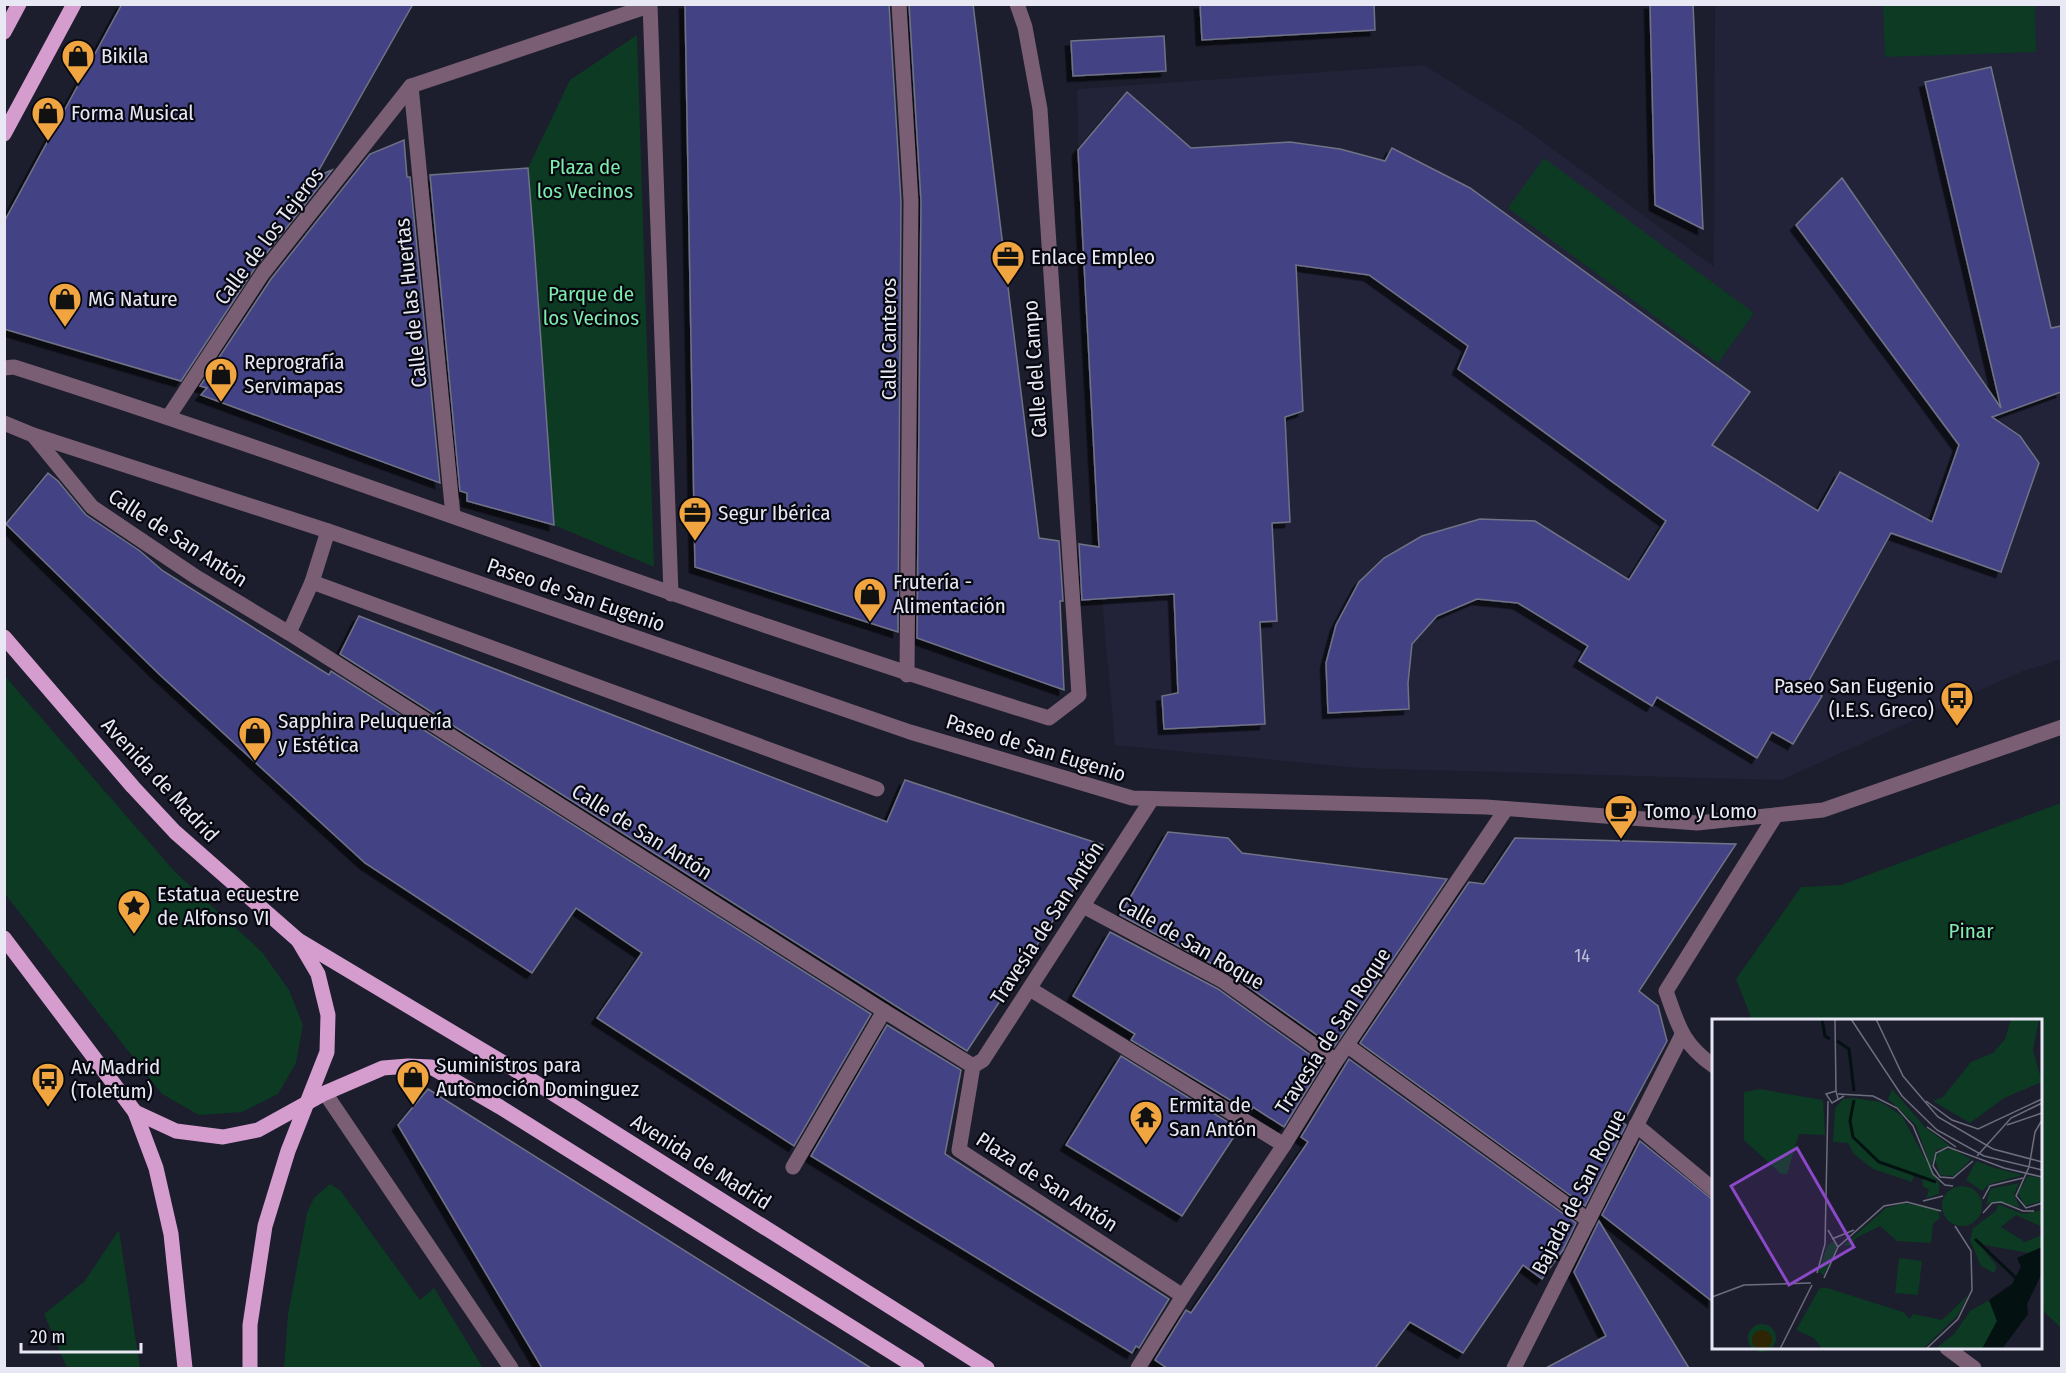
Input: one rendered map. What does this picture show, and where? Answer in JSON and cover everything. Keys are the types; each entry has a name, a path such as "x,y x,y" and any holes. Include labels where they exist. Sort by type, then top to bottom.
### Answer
{"main road":[{"path":"4,32 19,4"},
{"path":"4,134 74,4"},
{"name":"Avenida de Madrid","path":"4,637 174,832 298,940 512,1068 987,1368"},
{"path":"4,938 135,1112 156,1168 171,1234 185,1368"},
{"name":"Avenida de Madrid","path":"249,1368 250,1325 265,1226 288,1151 327,1052 328,1015 318,974 298,940"},
{"path":"135,1112 176,1131 224,1137 258,1130 325,1093 383,1068 431,1067 500,1107 917,1368"}],"street":[{"name":"Calle Canteros","path":"899,4 911,201 907,675"},
{"name":"Calle del Campo","path":"1017,4 1025,27 1040,109 1079,695 1049,718"},
{"path":"411,86 650,5 671,594"},
{"name":"Calle de los Tejeros","path":"169,416 263,273 411,86"},
{"name":"Calle de las Huertas","path":"411,86 453,516"},
{"name":"Paseo de San Eugenio","path":"4,368 14,367 169,416 907,675 1049,718"},
{"name":"Paseo de San Eugenio","path":"4,423 33,435 328,531 910,732 1132,798 1506,809 1697,823 1823,810 2061,728"},
{"name":"Paseo de San Eugenio","path":"4,436 33,435"},
{"name":"Calle de San Antón","path":"33,435 92,507 196,577 289,633 973,1066"},
{"path":"289,633 312,582 328,531"},
{"path":"312,582 877,789"},
{"name":"Travesía de San Antón","path":"973,1066 983,1060 1152,799"},
{"name":"Travesía de San Roque","path":"1138,1368 1284,1145 1336,1061 1506,809"},
{"path":"1712,1065 1698,1055 1682,1035 1666,991 1776,815"},
{"name":"Calle de San Roque","path":"1083,906 1223,981 1336,1061"},
{"path":"1030,989 1284,1145"},
{"path":"793,1167 884,1011"},
{"name":"Bajada de San Roque","path":"1514,1368 1682,1035"},
{"path":"1348,1046 1588,1220"},
{"name":"Plaza de San Antón","path":"973,1066 959,1150 1183,1296"},
{"path":"325,1093 511,1368"},
{"path":"1635,1125 1712,1189"},
{"path":"1950,1349 1974,1368"}],"shaded area":[{"path":"1715,5 2061,5 2061,659 2023,671 1781,780 1359,768 1115,745 1102,598 1079,169 1077,89 1424,65 1520,125 1714,267"}],"green space":[{"path":"1883,5 2035,5 2036,52 1885,57"},
{"name":"Parque de los Vecinos","path":"637,35 654,567 554,525 528,168 570,80"},
{"path":"1544,158 1754,313 1718,363 1508,208"},
{"path":"4,675 175,872 262,952 289,990 303,1025 296,1063 278,1094 242,1112 199,1115 162,1094 5,894"},
{"name":"Pinar","path":"2062,803 2061,1328 2042,1310 2042,1019 1752,1019 1736,979 1801,887 1841,885"},
{"path":"330,1184 340,1190 420,1300 434,1288 483,1368 284,1368 288,1315 307,1213 314,1198"},
{"path":"119,1230 140,1368 67,1368 44,1314 84,1282"}],"building":[{"path":"122,4 413,4 315,177 332,170 255,268 181,381 4,329 4,222"},
{"path":"685,4 889,4 901,201 898,632 695,567"},
{"path":"909,4 973,4 1039,538 1059,541 1063,601 1060,601 1064,690 917,638 921,201"},
{"path":"1200,4 1374,4 1375,30 1202,40"},
{"path":"1650,4 1693,4 1703,229 1655,205"},
{"path":"1164,36 1166,71 1073,76 1071,41"},
{"path":"1991,67 2051,328 2061,326 2061,392 1992,417 2020,436 2039,463 2001,572 1891,533 1806,686 1822,696 1793,744 1772,732 1757,758 1657,697 1652,706 1579,661 1588,646 1518,603 1477,599 1437,616 1412,644 1408,683 1409,709 1328,713 1326,663 1336,625 1359,582 1384,558 1422,536 1480,519 1535,521 1629,580 1666,521 1458,369 1468,346 1369,275 1296,265 1303,411 1285,417 1290,522 1272,523 1277,621 1260,622 1265,724 1164,729 1162,696 1178,693 1174,594 1082,600 1079,544 1099,547 1078,150 1127,92 1191,148 1290,142 1340,149 1385,161 1392,148 1470,188 1750,392 1712,445 1818,511 1840,472 1932,522 1959,445 1796,225 1842,178 2001,408 1925,82"},
{"path":"404,140 407,177 410,177 440,483 201,395 207,388 200,386 271,279 370,154"},
{"path":"528,168 554,525 467,501 467,493 460,491 430,175"},
{"path":"48,473 58,481 86,515 140,551 163,571 329,675 331,671 871,1014 794,1146 597,1018 642,953 576,908 532,973 365,863 159,674 6,524"},
{"path":"359,616 887,822 905,780 1103,845 967,1051 340,654"},
{"path":"1168,832 1228,838 1242,853 1447,879 1334,1047 1229,973 1120,915"},
{"path":"1515,838 1736,844 1639,991 1658,1006 1667,1041 1623,1123 1626,1125 1585,1206 1360,1043 1469,882 1484,884"},
{"path":"1110,932 1218,989 1323,1064 1284,1127 1253,1107 1250,1112 1131,1040 1135,1034 1073,996"},
{"path":"887,1025 961,1070 945,1154 1169,1299 1139,1348 1136,1346 1132,1353 811,1156"},
{"name":"Ermita de San Antón","path":"1121,1056 1239,1129 1182,1216 1066,1145"},
{"path":"1349,1059 1576,1223 1563,1250 1542,1279 1523,1265 1463,1353 1410,1322 1375,1368 1167,1368 1155,1360 1186,1310 1191,1313 1308,1142 1301,1137"},
{"path":"428,1089 871,1368 542,1368 398,1125"},
{"path":"1640,1141 1712,1199 1712,1301 1602,1215"},
{"path":"1599,1221 1689,1368 1546,1368 1606,1336 1574,1272"}],"place":[{"name":"Bikila","path":"78,85"},
{"name":"Forma Musical","path":"48,142"},
{"name":"Enlace Empleo","path":"1008,286"},
{"name":"MG Nature","path":"65,328"},
{"name":"Reprografía Servimapas","path":"221,403"},
{"name":"Segur Ibérica","path":"695,542"},
{"name":"Frutería - Alimentación","path":"870,623"},
{"name":"Paseo San Eugenio (I.E.S. Greco)","path":"1957,727"},
{"name":"Sapphira Peluquería y Estética","path":"255,762"},
{"name":"Tomo y Lomo","path":"1621,840"},
{"name":"Estatua ecuestre de Alfonso VI","path":"134,935"},
{"name":"Suministros para Automoción Dominguez","path":"413,1106"},
{"name":"Av. Madrid (Toletum)","path":"48,1108"},
{"name":"Ermita de San Antón","path":"1146,1146"}],"park label":[{"name":"Plaza de los Vecinos","path":"585,179"}]}
